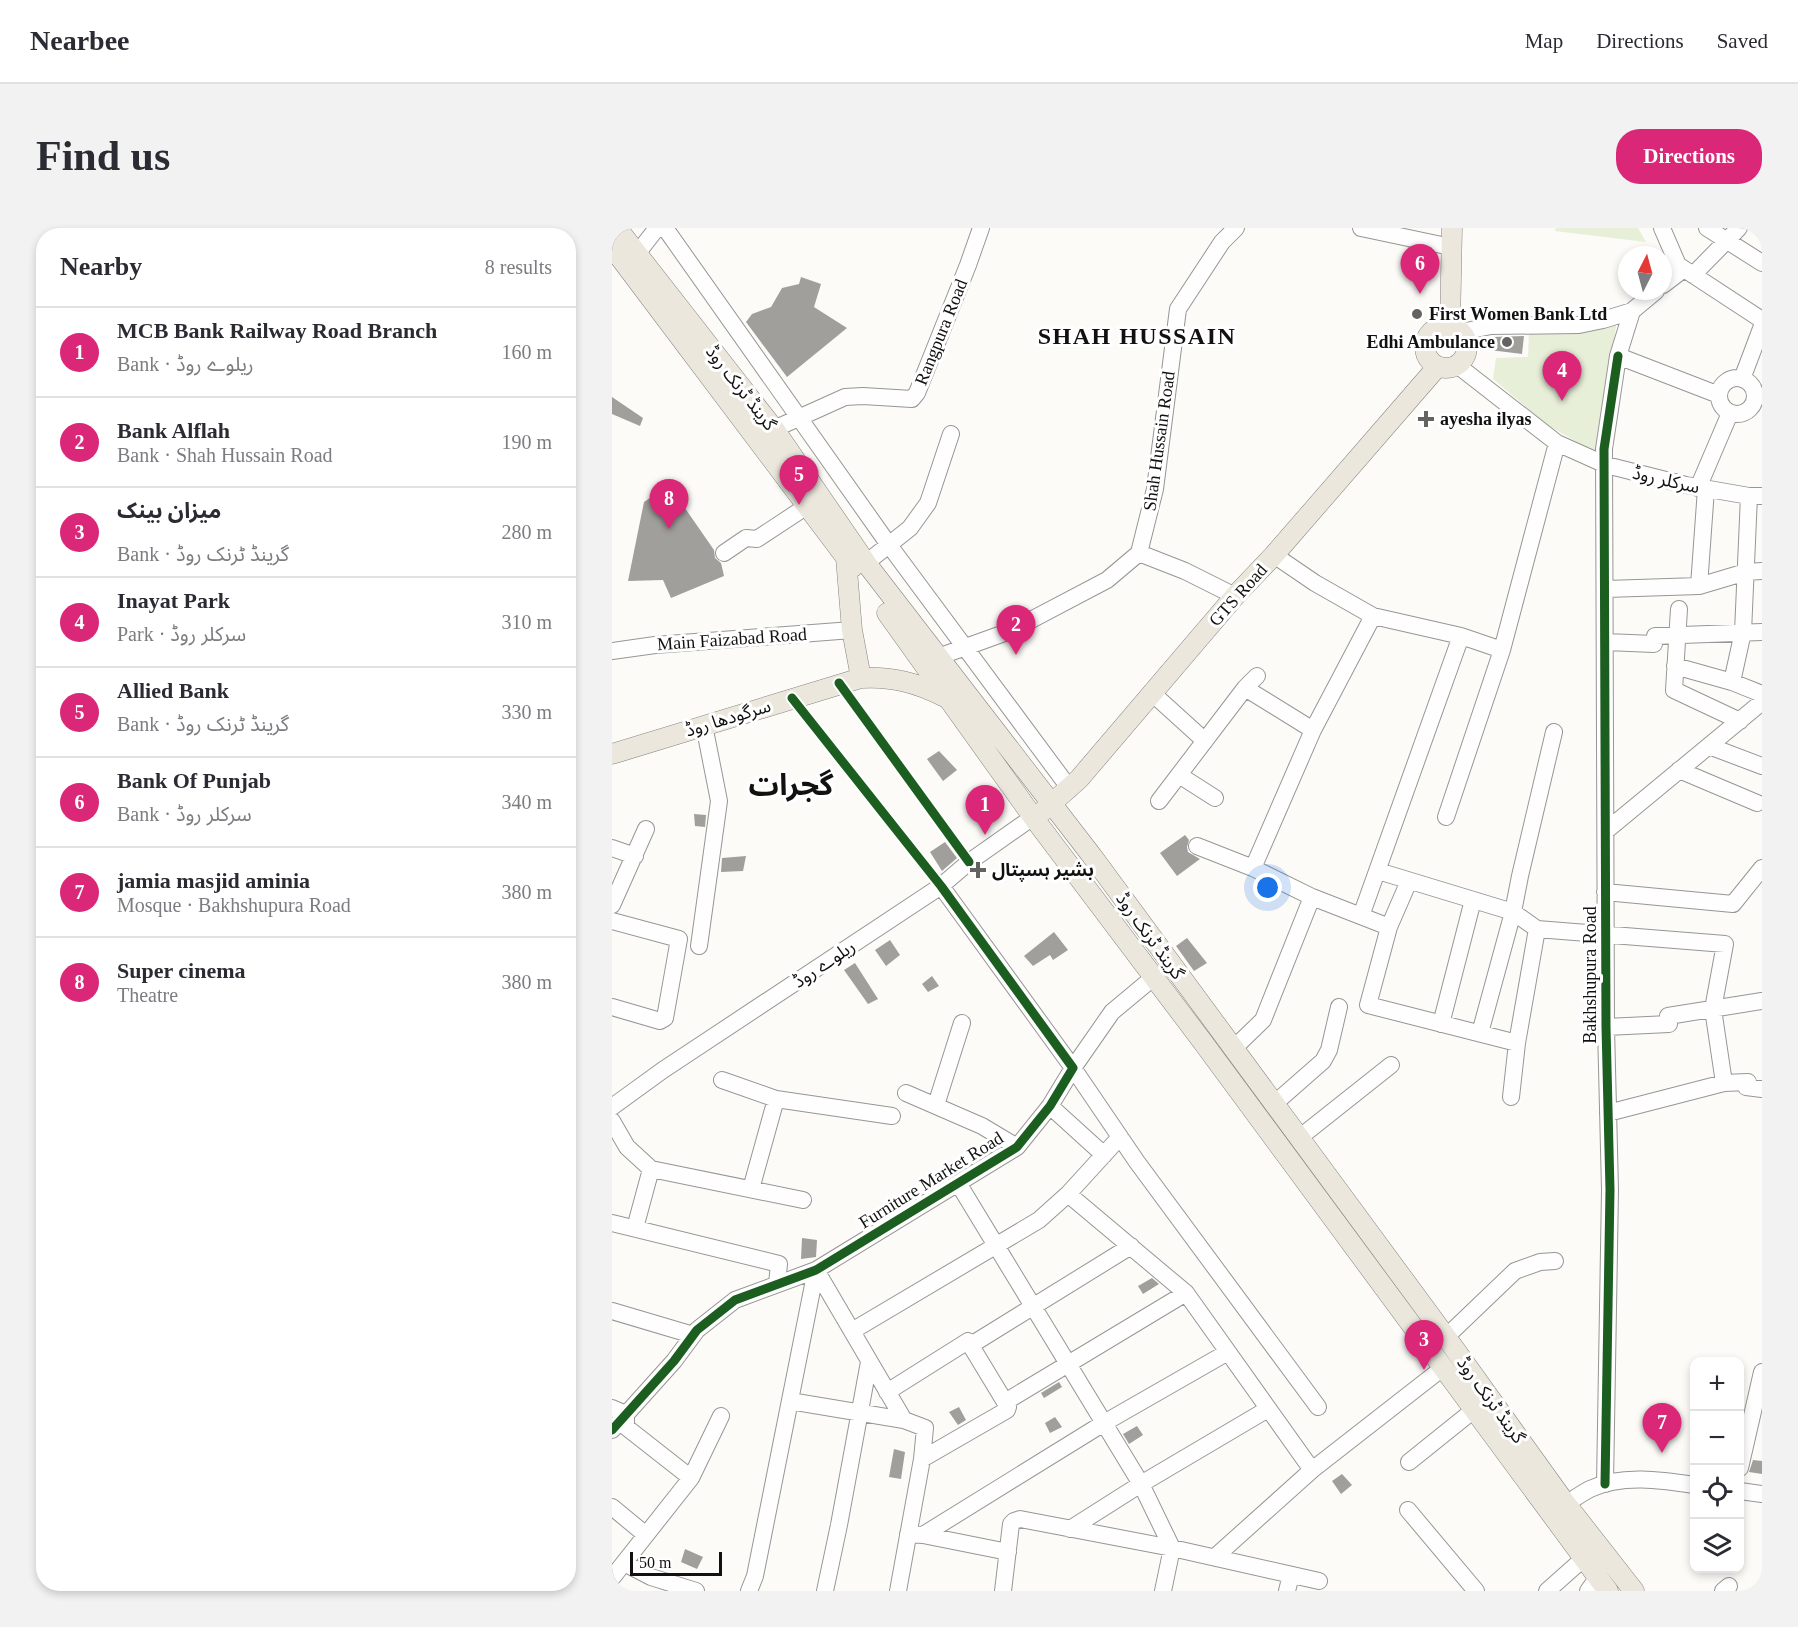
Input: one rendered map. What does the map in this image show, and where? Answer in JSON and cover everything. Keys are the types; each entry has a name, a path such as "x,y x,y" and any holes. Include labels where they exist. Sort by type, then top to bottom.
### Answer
{"main road":[{"name":"گرینڈ ٹرنک روڈ","path":"616,228 629,259 807,506 903,633 1033,818 1154,977 1355,1231 1446,1337 1566,1504 1634,1591"},
{"path":"1451,238 1456,329"},
{"name":"گرینڈ ٹرنک روڈ","path":"612,247 629,259 774,429 866,563 1052,804 1274,1104 1299,1138 1355,1231 1444,1367 1583,1559 1598,1586"},
{"path":"1437,328 1456,329 1465,337 1468,350 1466,356 1448,366 1428,357 1425,344 1427,338 1437,328"},
{"name":"GTS Road","path":"1033,818 1070,789 1235,596 1448,366"},
{"path":"846,558 852,630 861,678"},
{"name":"سرگودھا روڈ","path":"612,754 861,678 892,678 911,682 948,699"}],"street":[{"path":"629,259 657,228"},
{"path":"665,228 889,545 1070,789"},
{"name":"Rangpura Road","path":"774,429 844,398 863,396 912,399 917,393 981,228"},
{"name":"Shah Hussain Road","path":"1139,553 1155,489 1178,309 1206,264 1236,228"},
{"path":"1361,228 1451,238"},
{"path":"1662,228 1678,265 1762,320"},
{"path":"1707,228 1734,234 1762,263"},
{"path":"1672,280 1688,272 1734,234"},
{"path":"1456,329 1491,326 1579,325 1632,311 1645,300"},
{"name":"Bakhshupura Road","path":"1605,1484 1610,1190 1606,1027 1606,465 1604,449 1618,356 1632,311"},
{"path":"1742,379 1762,326"},
{"path":"1618,356 1719,395"},
{"name":"سرکلر روڈ","path":"1448,366 1557,443 1606,465 1702,488 1756,496"},
{"path":"1742,379 1753,388 1758,406 1742,414 1730,413 1722,407 1719,395 1723,385 1730,380 1742,379"},
{"path":"1699,586 1702,488 1730,413"},
{"path":"866,563 910,528 928,502 951,434"},
{"path":"1446,817 1502,650 1557,443"},
{"path":"1732,682 1754,572 1756,496"},
{"path":"724,553 746,538 757,539 807,506"},
{"path":"938,657 1010,631 1107,580 1139,553 1185,571 1235,596"},
{"path":"1274,555 1315,583 1373,616 1461,636 1502,650"},
{"path":"1606,589 1699,586 1754,572"},
{"path":"1679,609 1674,690 1740,721"},
{"path":"1253,868 1313,730 1373,616"},
{"name":"Main Faizabad Road","path":"612,651 655,645 852,630"},
{"path":"1606,642 1654,644 1655,636 1762,632"},
{"path":"1361,916 1461,636"},
{"path":"1675,666 1732,682 1762,694"},
{"path":"1159,801 1251,682 1313,730"},
{"path":"1152,693 1205,741"},
{"path":"1607,830 1762,702"},
{"path":"699,946 719,801 704,725"},
{"path":"1479,1033 1513,912 1554,732"},
{"path":"1709,746 1762,766"},
{"path":"1679,770 1757,803"},
{"path":"1179,775 1215,798"},
{"name":"ریلوے روڈ","path":"615,1098 663,1070 941,886 969,862 1033,818"},
{"path":"612,905 646,829"},
{"path":"1197,846 1253,868 1312,897 1389,927"},
{"path":"612,848 635,856"},
{"path":"1605,892 1733,904 1762,868"},
{"path":"1378,871 1513,912 1537,929 1725,944 1713,1009 1724,1083"},
{"path":"1409,880 1389,927 1368,1005 1517,1043"},
{"path":"941,886 1120,1137 1318,1407"},
{"path":"1233,1049 1263,1020 1312,897"},
{"path":"1441,1024 1473,900"},
{"path":"612,921 679,939 665,1018 660,1021 612,1007"},
{"path":"1511,1097 1517,1043 1537,929"},
{"name":"Furniture Market Road","path":"612,1430 619,1411 674,1361 697,1330 735,1300 816,1270 1017,1147 1050,1106 1112,1012 1154,977"},
{"path":"1606,1027 1669,1024 1668,1016 1762,1001"},
{"path":"1274,1104 1323,1061 1329,1050 1339,1007"},
{"path":"936,1105 962,1023"},
{"path":"1299,1138 1391,1065"},
{"path":"722,1080 776,1099 892,1116"},
{"path":"1608,1113 1724,1083 1748,1082 1746,1087 1762,1089"},
{"path":"906,1093 982,1126 1017,1147"},
{"path":"751,1189 776,1099"},
{"path":"1050,1106 1104,1155"},
{"path":"612,1121 627,1147 651,1169 803,1200"},
{"path":"852,1331 1040,1220 1068,1194 1120,1137"},
{"path":"635,1228 651,1169"},
{"path":"958,1183 1141,1484 1172,1548 1163,1591"},
{"path":"1068,1194 1186,1293 1312,1470"},
{"path":"612,1223 779,1264 777,1284"},
{"path":"971,1345 1131,1246"},
{"path":"1446,1337 1515,1271 1540,1262 1556,1261"},
{"path":"816,1270 904,1420"},
{"path":"749,1591 754,1576 816,1270"},
{"path":"1005,1402 1186,1293"},
{"path":"612,1311 693,1335"},
{"path":"887,1392 967,1342 1008,1407 1007,1410 922,1459"},
{"path":"916,1535 1228,1352"},
{"path":"825,1591 869,1362"},
{"path":"1215,1557 1312,1470 1444,1367"},
{"path":"1741,1465 1762,1372"},
{"path":"790,1401 904,1420 925,1428 916,1535 898,1591"},
{"path":"1070,1529 1268,1409"},
{"path":"1409,1462 1475,1409"},
{"path":"619,1411 626,1426 691,1478"},
{"path":"612,1578 691,1478 721,1416"},
{"path":"1566,1504 1590,1489 1630,1480 1690,1485"},
{"path":"1744,1492 1762,1494"},
{"path":"612,1507 646,1534"},
{"path":"1408,1510 1476,1591"},
{"path":"1003,1591 1011,1524 1020,1520 1215,1557 1289,1583 1319,1581"},
{"path":"916,1535 1008,1552"},
{"path":"1547,1591 1583,1559"},
{"path":"624,1563 651,1577 696,1591"}],"green space":[{"path":"1556,228 1638,228 1646,242 1555,231"},
{"path":"1617,320 1597,454 1546,424 1493,379 1496,358 1528,357 1529,333"}],"building":[{"path":"801,277 821,284 814,307 847,328 787,377 746,322 752,314 771,307 782,288 799,284"},
{"name":"Edhi Ambulance","path":"1524,336 1522,354 1490,350 1492,337"},
{"path":"612,397 643,418 640,426 612,414"},
{"path":"669,485 714,550 715,558 721,563 724,576 671,598 663,580 628,581 644,502"},
{"path":"939,751 957,770 943,781 927,759"},
{"path":"694,814 706,815 705,827 695,826"},
{"path":"1185,835 1189,840 1188,852 1200,859 1177,876 1160,853"},
{"path":"945,842 957,858 942,871 930,852"},
{"path":"746,856 743,871 721,872 722,858"},
{"path":"1054,932 1068,950 1053,960 1050,955 1033,966 1024,956"},
{"path":"1187,938 1207,963 1194,971 1176,946"},
{"path":"890,940 900,955 886,966 875,950"},
{"path":"855,963 878,999 868,1004 844,970"},
{"path":"932,976 939,986 928,992 922,984"},
{"path":"802,1238 817,1240 816,1257 801,1259"},
{"path":"1152,1278 1159,1284 1143,1294 1138,1286"},
{"path":"1059,1382 1062,1387 1044,1398 1041,1393"},
{"path":"959,1407 966,1420 958,1425 949,1412"},
{"path":"1055,1417 1062,1427 1050,1433 1045,1423"},
{"path":"1137,1426 1143,1435 1129,1444 1123,1434"},
{"path":"894,1449 905,1452 901,1479 889,1477"},
{"path":"1753,1460 1762,1461 1762,1474 1749,1472"},
{"path":"1342,1474 1352,1485 1341,1494 1332,1481"},
{"path":"685,1549 703,1557 697,1569 681,1562"}],"cycle path":[{"path":"1605,1484 1610,1190 1606,1027 1604,449 1618,356"},
{"path":"839,683 969,862"},
{"path":"612,1430 674,1361 697,1330 735,1300 816,1270 1017,1147 1050,1106 1073,1068 941,886 792,698"}],"place":[{"name":"Bank Of Punjab","path":"1420,294"},
{"name":"First Women Bank Ltd","path":"1417,314"},
{"name":"Edhi Ambulance","path":"1507,342"},
{"name":"Inayat Park","path":"1562,401"},
{"name":"ayesha ilyas","path":"1426,419"},
{"name":"Allied Bank","path":"799,505"},
{"name":"Super cinema","path":"669,529"},
{"name":"Bank Alflah","path":"1016,655"},
{"name":"MCB Bank Railway Road Branch","path":"985,835"},
{"name":"بشیر ہسپتال","path":"978,870"},
{"name":"میزان بینک","path":"1424,1370"},
{"name":"jamia masjid aminia","path":"1662,1453"}],"district":[{"name":"SHAH HUSSAIN","path":"1137,336"},
{"name":"گجرات","path":"791,785"}]}
